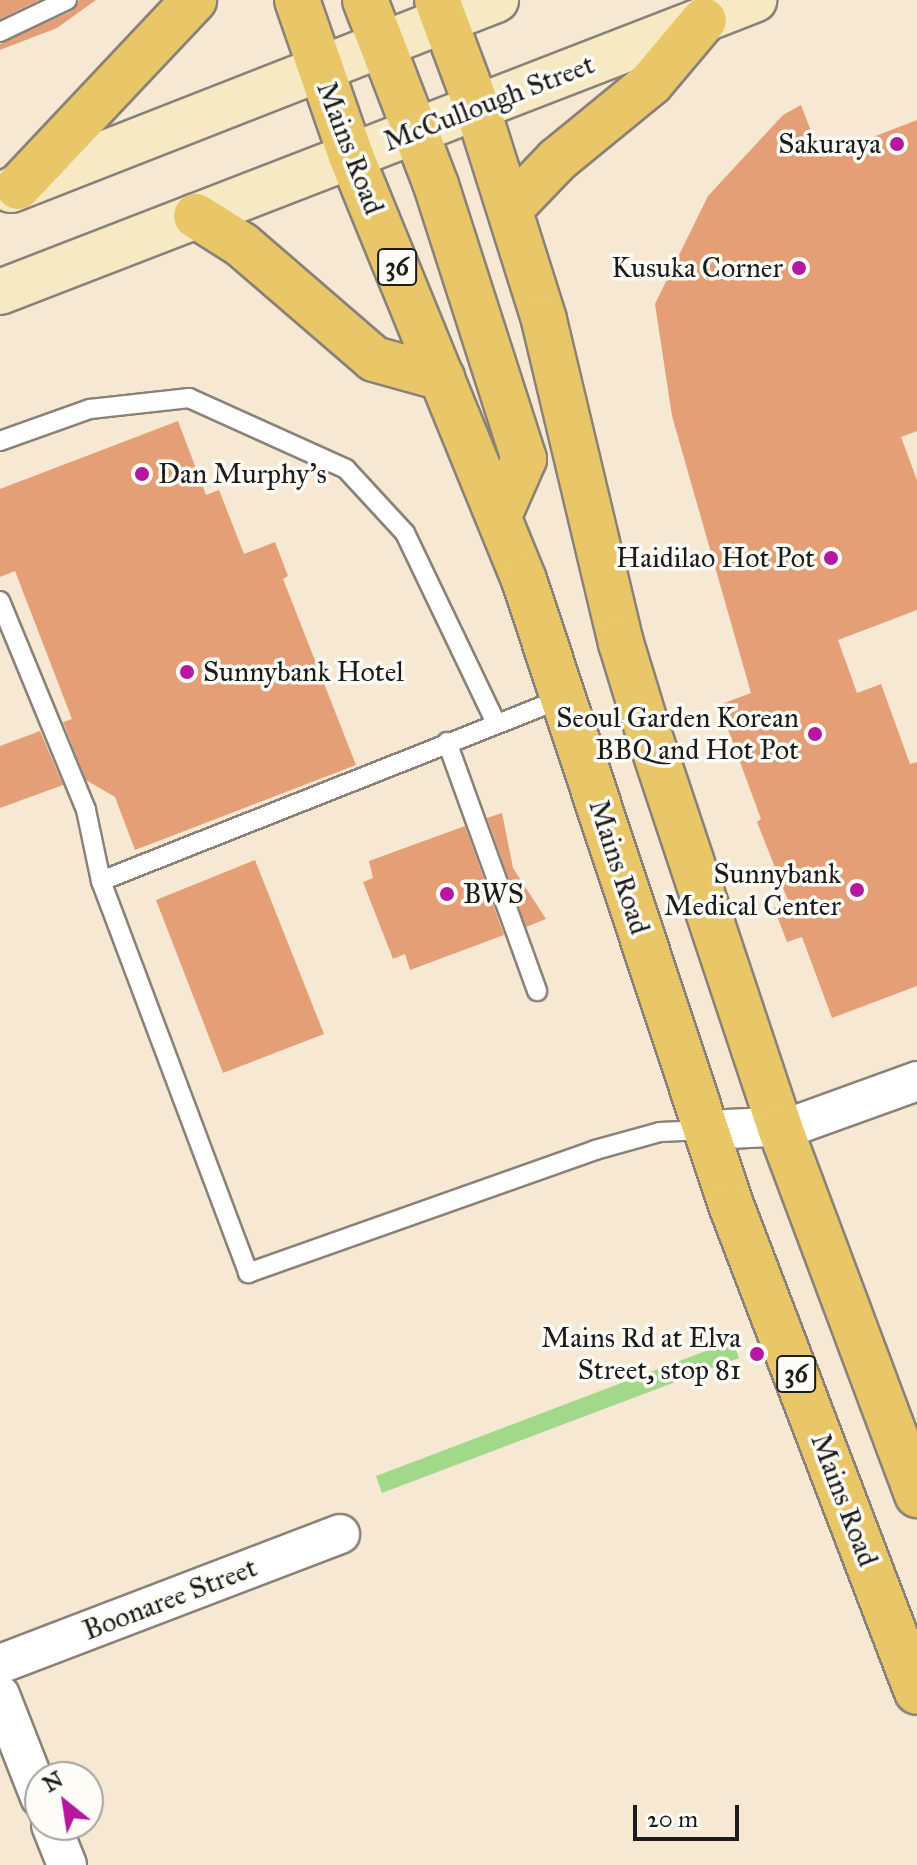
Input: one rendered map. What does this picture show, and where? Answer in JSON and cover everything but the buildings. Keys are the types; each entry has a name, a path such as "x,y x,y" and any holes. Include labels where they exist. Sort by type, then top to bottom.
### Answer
{"main road":[{"path":"9,190 194,0"},
{"name":"Mains Road","path":"297,0 351,156 499,516 564,698 705,1130 917,1692"},
{"path":"365,0 416,130 524,459 499,516"},
{"path":"9,190 382,45 441,10 496,0"},
{"name":"McCullough Street","path":"0,292 754,0"},
{"path":"441,10 477,107 544,320 621,643 780,1128 917,1495"},
{"path":"510,209 557,160 651,83 704,20"},
{"path":"196,216 242,245 374,359 442,378"}],"street":[{"path":"705,1130 780,1128 917,1081"},
{"name":"Boonaree Street","path":"0,1664 340,1534"},
{"path":"0,1695 26,1761"},
{"path":"57,1841 67,1865"}],"lane":[{"path":"0,32 67,0"},
{"path":"0,441 90,409 189,398 346,469 405,533 496,723"},
{"path":"0,601 86,810 101,881 248,1273 595,1150 660,1132 705,1130"},
{"path":"101,881 564,698"},
{"path":"447,742 537,991"}],"green space":[{"path":"732,1341 739,1358 382,1493 376,1476"}],"place":[{"name":"Sakuraya","path":"897,144"},
{"name":"Kusuka Corner","path":"799,268"},
{"name":"Dan Murphy's","path":"142,474"},
{"name":"Haidilao Hot Pot","path":"831,558"},
{"name":"Sunnybank Hotel","path":"187,672"},
{"name":"Seoul Garden Korean BBQ and Hot Pot","path":"815,734"},
{"name":"Sunnybank Medical Center","path":"857,890"},
{"name":"BWS","path":"447,894"},
{"name":"Mains Rd at Elva Street, stop 81","path":"757,1354"}]}
